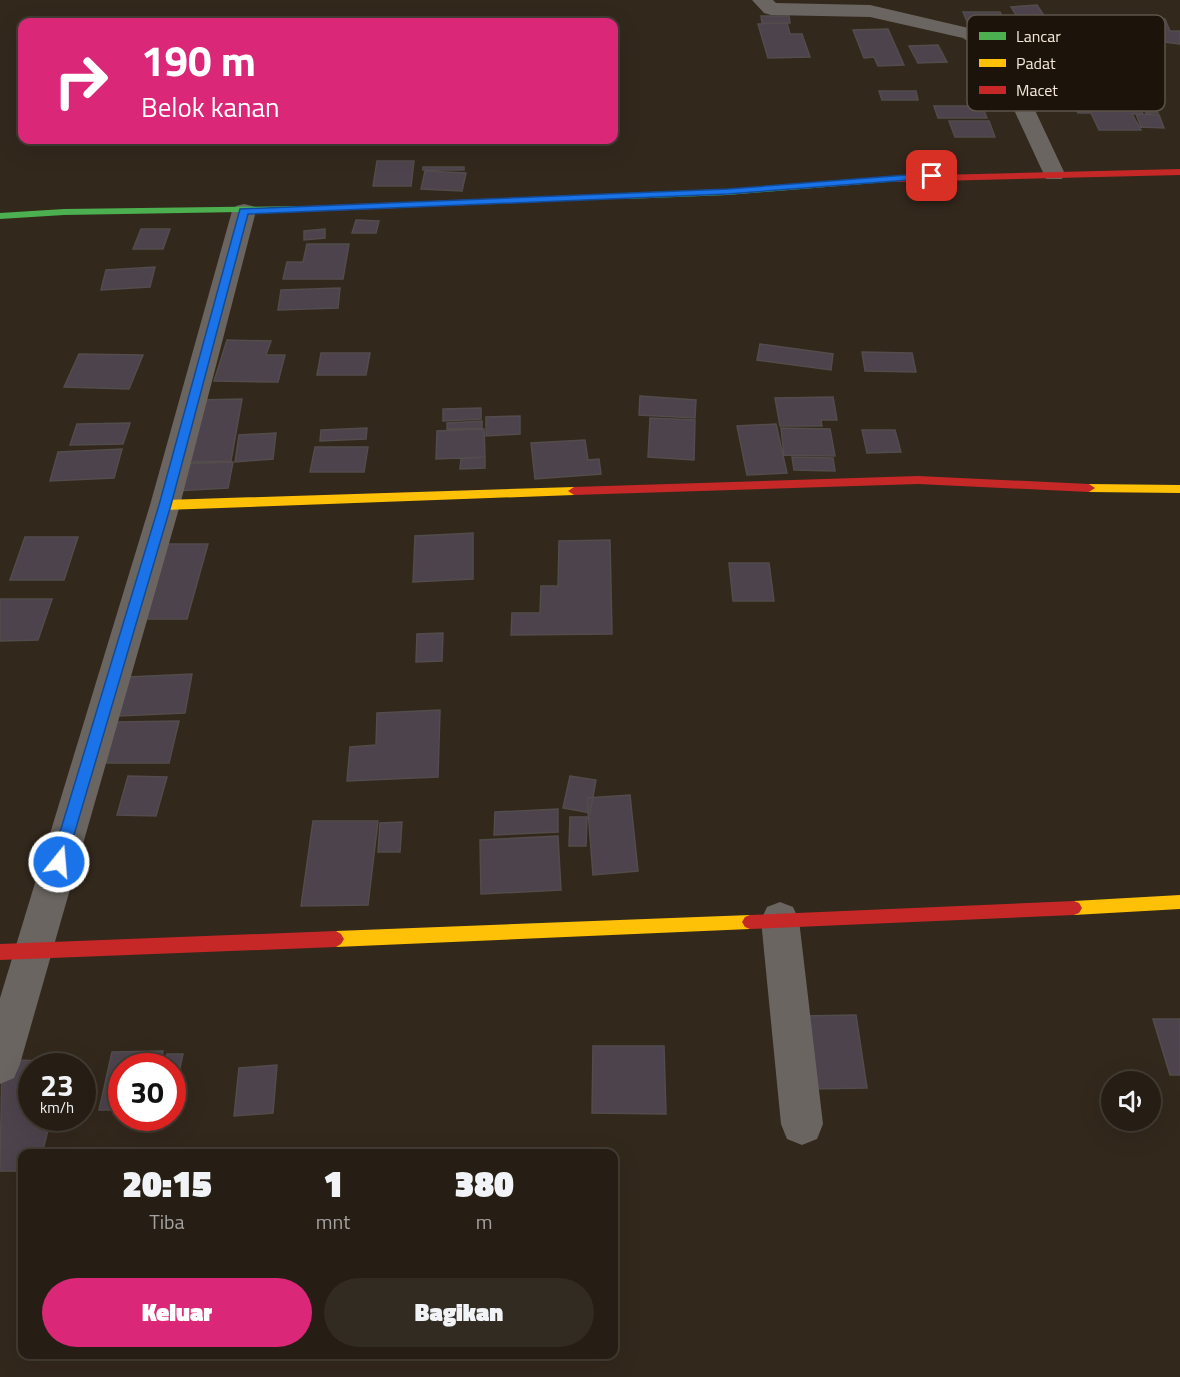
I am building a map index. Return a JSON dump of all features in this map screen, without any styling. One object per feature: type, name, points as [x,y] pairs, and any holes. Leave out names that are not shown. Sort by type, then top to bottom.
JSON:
[{"type":"street","points":[[762,0],[771,9],[873,5],[967,33]]},
{"type":"street","points":[[1025,111],[1054,174]]},
{"type":"street","points":[[0,216],[64,212],[244,211],[728,192],[932,176],[1180,172]]},
{"type":"street","points":[[0,1064],[16,951],[165,505],[244,211]]},
{"type":"street","points":[[165,505],[918,480],[1122,490],[1180,489]]},
{"type":"street","points":[[16,951],[1180,902]]},
{"type":"street","points":[[780,920],[802,1124]]},
{"type":"building","points":[[1037,5],[1044,15],[1016,15],[1011,7]]},
{"type":"building","points":[[963,12],[1000,12],[1001,15],[967,15],[967,21]]},
{"type":"building","points":[[761,16],[789,16],[790,23],[762,23]]},
{"type":"building","points":[[1165,19],[1170,31],[1180,31],[1180,44],[1165,42]]},
{"type":"building","points":[[787,23],[790,34],[802,34],[810,57],[768,58],[758,24]]},
{"type":"building","points":[[888,29],[904,65],[878,66],[874,57],[864,58],[853,30]]},
{"type":"building","points":[[938,45],[947,62],[918,63],[909,46]]},
{"type":"building","points":[[879,91],[916,91],[918,100],[882,100]]},
{"type":"building","points":[[934,106],[967,106],[967,111],[984,111],[987,118],[938,118]]},
{"type":"building","points":[[1077,111],[1142,111],[1143,114],[1132,114],[1141,130],[1099,130],[1091,113],[1078,113]]},
{"type":"building","points":[[1145,111],[1158,113],[1146,113]]},
{"type":"building","points":[[1136,114],[1159,115],[1164,128],[1141,127]]},
{"type":"building","points":[[949,121],[989,121],[995,137],[955,137]]},
{"type":"building","points":[[377,161],[414,161],[411,186],[373,186]]},
{"type":"building","points":[[423,167],[464,167],[464,170],[423,170]]},
{"type":"building","points":[[425,171],[466,173],[462,191],[421,189]]},
{"type":"building","points":[[356,220],[379,221],[376,233],[352,233]]},
{"type":"building","points":[[141,229],[170,229],[163,249],[133,249]]},
{"type":"building","points":[[325,229],[325,238],[304,240],[304,231]]},
{"type":"building","points":[[307,244],[349,244],[343,279],[283,279],[287,262],[303,262]]},
{"type":"building","points":[[155,267],[150,287],[101,290],[106,270]]},
{"type":"building","points":[[340,288],[338,308],[278,310],[281,290]]},
{"type":"building","points":[[227,340],[271,341],[266,355],[285,355],[278,382],[214,381]]},
{"type":"building","points":[[760,344],[833,354],[831,370],[757,360]]},
{"type":"building","points":[[862,352],[912,353],[916,372],[865,371]]},
{"type":"building","points":[[321,353],[370,353],[366,375],[317,375]]},
{"type":"building","points":[[79,354],[143,355],[129,389],[64,387]]},
{"type":"building","points":[[640,396],[696,400],[695,418],[639,415]]},
{"type":"building","points":[[833,397],[837,420],[821,420],[822,426],[780,426],[775,398]]},
{"type":"building","points":[[242,399],[231,461],[184,462],[197,400]]},
{"type":"building","points":[[481,408],[481,419],[443,421],[443,409]]},
{"type":"building","points":[[520,416],[520,434],[486,436],[486,417]]},
{"type":"building","points":[[650,418],[695,420],[694,460],[648,457]]},
{"type":"building","points":[[482,421],[482,428],[447,429],[447,423]]},
{"type":"building","points":[[130,423],[123,444],[70,445],[77,424]]},
{"type":"building","points":[[776,424],[787,473],[747,475],[737,426]]},
{"type":"building","points":[[367,428],[366,439],[320,441],[321,430]]},
{"type":"building","points":[[781,428],[830,429],[835,456],[784,455]]},
{"type":"building","points":[[484,429],[485,457],[436,459],[437,431]]},
{"type":"building","points":[[862,430],[895,430],[901,452],[867,453]]},
{"type":"building","points":[[276,433],[273,459],[235,462],[239,435]]},
{"type":"building","points":[[585,440],[588,460],[599,459],[601,474],[535,479],[531,443]]},
{"type":"building","points":[[315,447],[368,447],[364,472],[310,472]]},
{"type":"building","points":[[122,449],[114,478],[50,481],[58,452]]},
{"type":"building","points":[[485,457],[485,468],[460,469],[461,459]]},
{"type":"building","points":[[792,457],[833,458],[835,471],[794,470]]},
{"type":"building","points":[[233,462],[228,488],[175,491],[181,464]]},
{"type":"building","points":[[473,533],[473,579],[413,582],[415,536]]},
{"type":"building","points":[[25,537],[78,537],[64,580],[10,580]]},
{"type":"building","points":[[610,540],[612,634],[511,635],[512,613],[540,613],[541,586],[558,586],[559,541]]},
{"type":"building","points":[[157,544],[208,544],[187,619],[135,619]]},
{"type":"building","points":[[729,563],[769,563],[774,601],[733,601]]},
{"type":"building","points":[[0,599],[52,599],[38,640],[0,641]]},
{"type":"building","points":[[443,633],[442,661],[416,662],[417,634]]},
{"type":"building","points":[[192,674],[185,713],[119,716],[128,677]]},
{"type":"building","points":[[440,710],[438,777],[347,781],[350,747],[376,745],[377,713]]},
{"type":"building","points":[[179,721],[169,763],[106,763],[117,722]]},
{"type":"building","points":[[128,776],[167,777],[156,816],[117,815]]},
{"type":"building","points":[[570,776],[596,780],[590,813],[563,808]]},
{"type":"building","points":[[630,795],[638,871],[593,875],[587,798]]},
{"type":"building","points":[[558,809],[558,832],[494,835],[495,812]]},
{"type":"building","points":[[570,817],[587,817],[586,846],[569,846]]},
{"type":"building","points":[[313,821],[378,821],[368,905],[301,906]]},
{"type":"building","points":[[402,822],[400,852],[378,852],[380,823]]},
{"type":"building","points":[[558,836],[561,890],[481,894],[480,840]]},
{"type":"building","points":[[856,1015],[867,1088],[811,1089],[802,1016]]},
{"type":"building","points":[[1153,1019],[1180,1019],[1180,1075],[1170,1075]]},
{"type":"building","points":[[593,1046],[664,1046],[666,1114],[592,1113]]},
{"type":"building","points":[[163,1051],[163,1053],[112,1052]]},
{"type":"building","points":[[2,1060],[18,1060],[18,1131],[48,1131],[43,1149],[18,1149],[18,1171],[0,1171]]},
{"type":"building","points":[[277,1065],[273,1113],[234,1116],[239,1068]]},
{"type":"building","points":[[108,1070],[108,1110],[99,1110]]},
{"type":"traffic: fast","points":[[626,196],[728,192],[897,179]]},
{"type":"traffic: fast","points":[[0,216],[64,212],[305,209]]},
{"type":"traffic: slow","points":[[1089,488],[1180,489]]},
{"type":"traffic: slow","points":[[165,505],[574,491]]},
{"type":"traffic: slow","points":[[1074,908],[1180,902]]},
{"type":"traffic: slow","points":[[336,939],[750,922]]},
{"type":"traffic: jam","points":[[897,179],[1180,172]]},
{"type":"traffic: jam","points":[[305,209],[626,196]]},
{"type":"traffic: jam","points":[[574,491],[918,480],[1089,488]]},
{"type":"traffic: jam","points":[[750,922],[1074,908]]},
{"type":"traffic: jam","points":[[0,952],[336,939]]},
{"type":"route","points":[[59,862],[165,505],[244,211],[728,192],[932,176]]}]
